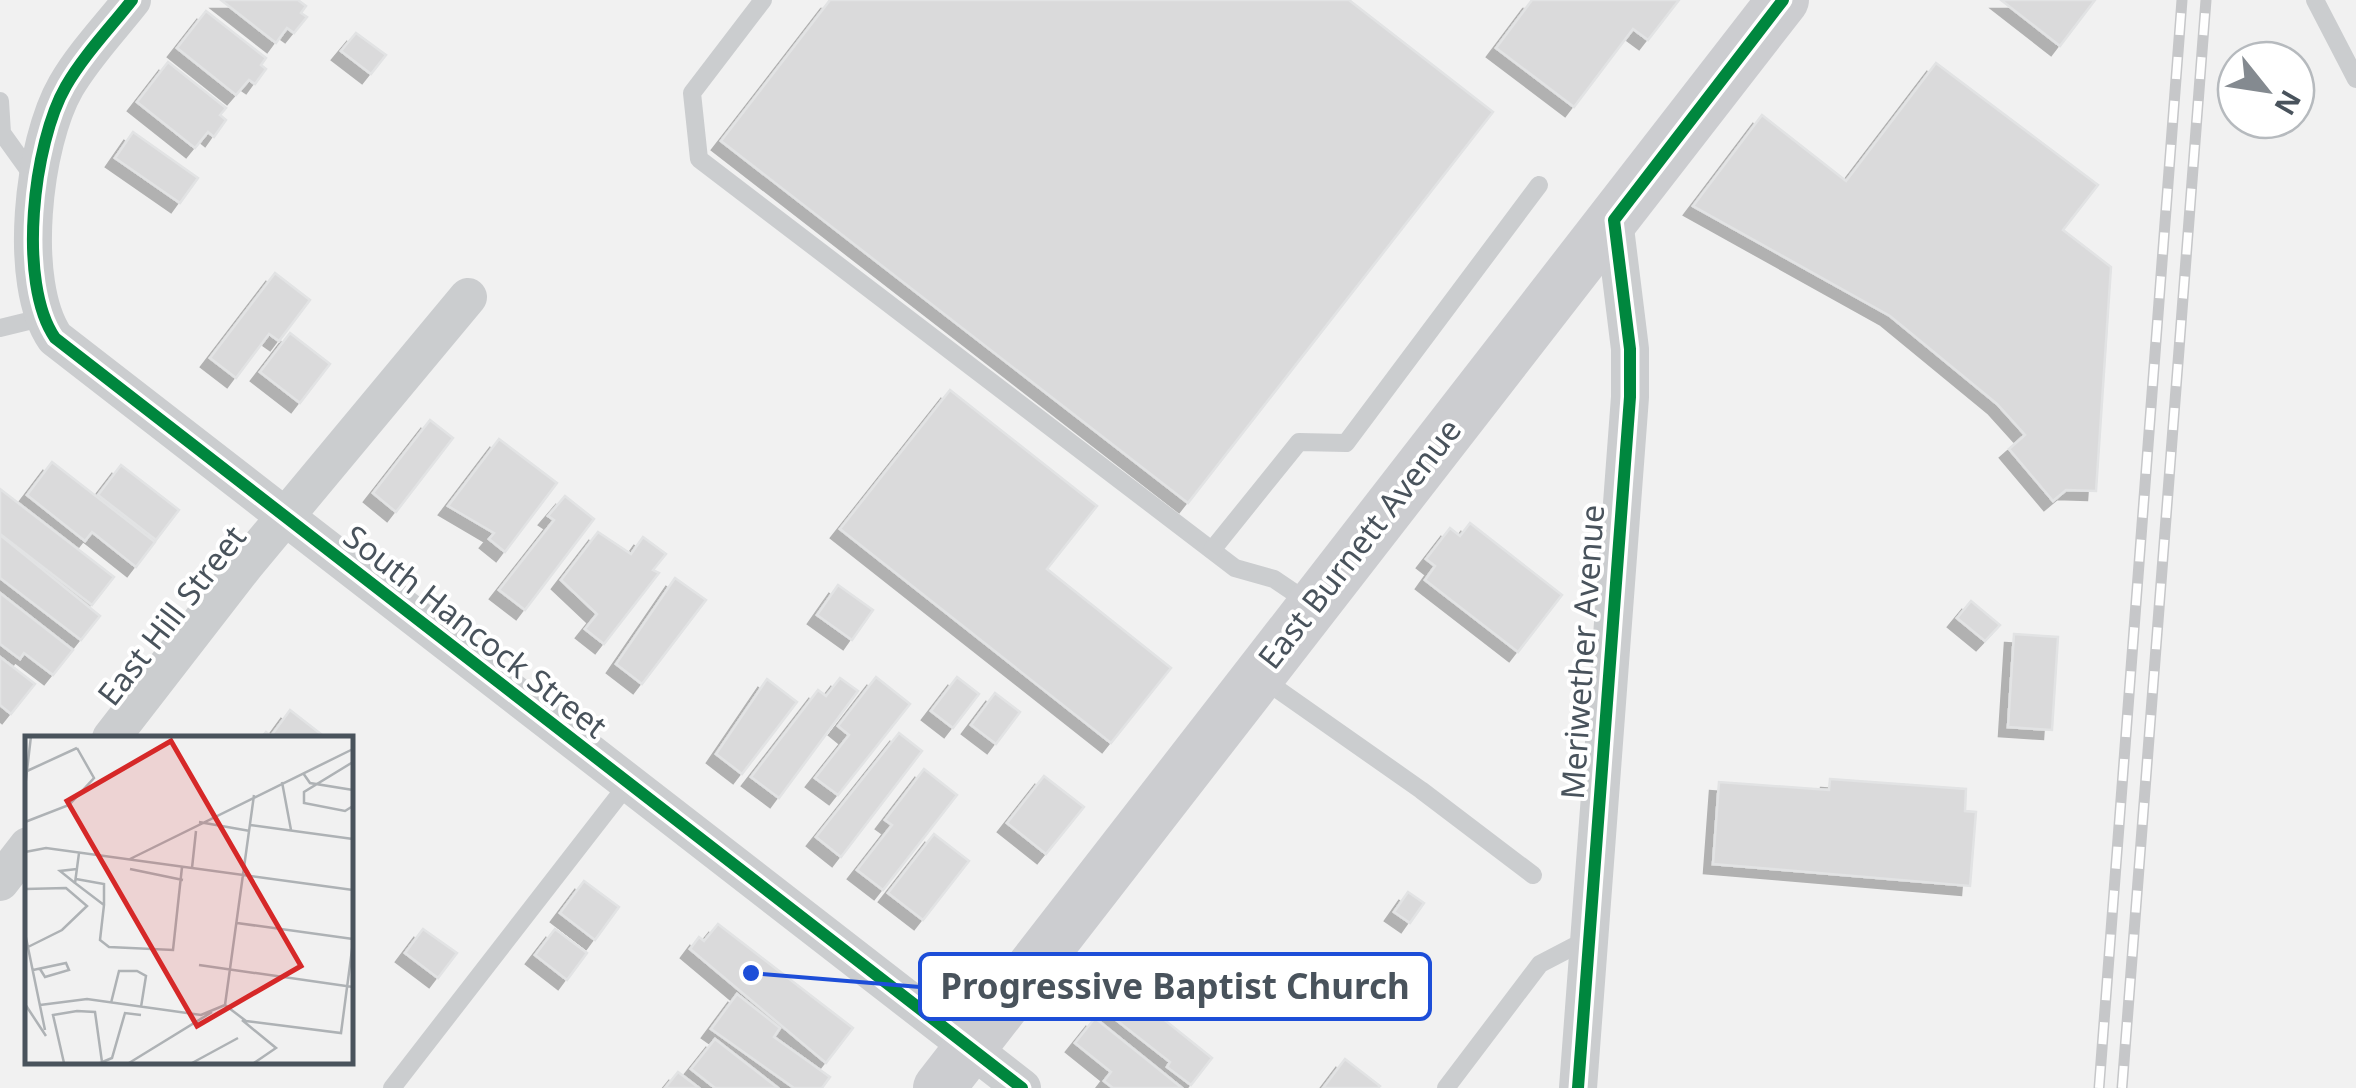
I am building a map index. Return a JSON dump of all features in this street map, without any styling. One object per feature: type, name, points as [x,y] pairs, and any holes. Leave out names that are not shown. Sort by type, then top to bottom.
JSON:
[{"type":"street","points":[[41,318],[35,288],[38,183],[46,127],[67,84],[132,0]]},
{"type":"street","name":"East Burnett Avenue","points":[[954,1068],[1783,0]]},
{"type":"street","name":"Meriwether Avenue","points":[[1578,1088],[1630,397],[1630,348],[1614,220]]},
{"type":"street","name":"East Hill Street","points":[[113,736],[468,297]]},
{"type":"street","name":"South Hancock Street","points":[[41,318],[54,338],[627,785],[954,1068],[1022,1088]]},
{"type":"street","points":[[0,882],[25,850]]},
{"type":"lane","points":[[763,0],[692,92],[699,159],[1234,568],[1274,579],[1312,605]]},
{"type":"lane","points":[[2314,0],[2356,80]]},
{"type":"lane","points":[[0,100],[2,133],[38,183]]},
{"type":"lane","points":[[1212,550],[1299,442],[1346,444],[1539,185]]},
{"type":"lane","points":[[0,328],[41,318]]},
{"type":"lane","points":[[1258,676],[1421,790],[1533,875]]},
{"type":"lane","points":[[392,1088],[627,785]]},
{"type":"lane","points":[[1446,1088],[1540,964],[1590,938]]},
{"type":"building","points":[[221,0],[298,0],[306,6],[301,13],[307,17],[294,33],[287,28],[276,43]]},
{"type":"building","points":[[830,0],[1349,0],[1493,112],[1188,503],[721,141]]},
{"type":"building","points":[[1532,0],[1679,0],[1648,40],[1633,29],[1574,107],[1496,48]]},
{"type":"building","points":[[2001,0],[2095,0],[2060,46]]},
{"type":"building","points":[[206,11],[266,58],[261,65],[266,69],[255,84],[249,80],[236,95],[177,48]]},
{"type":"building","points":[[356,33],[386,55],[371,74],[341,51]]},
{"type":"building","points":[[168,62],[226,108],[220,115],[226,120],[214,137],[208,132],[195,148],[137,102]]},
{"type":"building","points":[[1936,63],[2098,185],[2063,230],[2111,267],[2096,491],[2066,490],[2053,501],[2009,449],[2025,435],[1997,404],[1890,316],[1693,206],[1762,115],[1846,181]]},
{"type":"building","points":[[133,132],[198,178],[180,203],[115,158]]},
{"type":"building","points":[[275,273],[310,300],[279,341],[269,334],[236,378],[210,358]]},
{"type":"building","points":[[290,333],[330,364],[300,403],[260,372]]},
{"type":"building","points":[[950,390],[1097,506],[1047,569],[1171,668],[1111,743],[840,529]]},
{"type":"building","points":[[430,420],[453,438],[396,512],[373,493]]},
{"type":"building","points":[[499,439],[557,483],[505,552],[489,539],[494,533],[448,506]]},
{"type":"building","points":[[52,462],[155,542],[136,567],[92,532],[85,541],[27,495]]},
{"type":"building","points":[[121,465],[179,510],[156,540],[98,495]]},
{"type":"building","points":[[0,489],[114,577],[92,605],[0,534]]},
{"type":"building","points":[[565,496],[594,519],[525,610],[499,590],[554,520],[548,516]]},
{"type":"building","points":[[1470,523],[1562,595],[1518,652],[1425,580],[1435,566],[1426,559],[1450,528],[1460,536]]},
{"type":"building","points":[[598,532],[631,554],[643,537],[666,554],[653,570],[659,573],[604,644],[585,629],[597,614],[561,580]]},
{"type":"building","points":[[0,535],[100,616],[81,640],[0,578]]},
{"type":"building","points":[[675,578],[706,600],[642,684],[616,664]]},
{"type":"building","points":[[838,585],[873,610],[852,640],[817,615]]},
{"type":"building","points":[[0,593],[73,650],[53,675],[24,653],[20,659],[0,644]]},
{"type":"building","points":[[1971,601],[2000,625],[1985,641],[1957,618]]},
{"type":"building","points":[[2014,634],[2058,637],[2052,730],[2008,727]]},
{"type":"building","points":[[0,657],[35,684],[11,714],[0,705]]},
{"type":"building","points":[[876,677],[910,704],[838,795],[815,778],[849,735],[838,726]]},
{"type":"building","points":[[957,677],[979,694],[953,728],[931,711]]},
{"type":"building","points":[[840,678],[858,691],[779,798],[751,777],[818,690],[826,696]]},
{"type":"building","points":[[767,679],[797,702],[742,774],[716,754]]},
{"type":"building","points":[[995,693],[1020,712],[996,744],[971,725]]},
{"type":"building","points":[[290,710],[323,736],[271,736]]},
{"type":"building","points":[[899,733],[922,751],[841,857],[816,837]]},
{"type":"building","points":[[924,769],[957,795],[883,890],[857,870],[892,825],[885,820]]},
{"type":"building","points":[[1044,776],[1084,807],[1046,854],[1007,823]]},
{"type":"building","points":[[1830,779],[1966,789],[1965,811],[1976,812],[1970,886],[1713,864],[1719,782],[1829,790]]},
{"type":"building","points":[[934,834],[969,861],[923,920],[888,893]]},
{"type":"building","points":[[584,881],[619,907],[595,940],[560,913]]},
{"type":"building","points":[[1408,892],[1424,903],[1410,923],[1394,912]]},
{"type":"building","points":[[718,924],[853,1028],[826,1063],[690,949],[699,937],[704,941]]},
{"type":"building","points":[[423,929],[457,953],[438,978],[405,953]]},
{"type":"building","points":[[555,929],[587,953],[567,980],[535,955]]},
{"type":"building","points":[[1111,977],[1212,1058],[1191,1085],[1167,1067],[1170,1062],[1092,1001]]},
{"type":"building","points":[[737,994],[780,1028],[774,1037],[830,1077],[822,1088],[794,1088],[711,1029]]},
{"type":"building","points":[[1095,1018],[1182,1088],[1113,1088],[1104,1081],[1111,1072],[1075,1043]]},
{"type":"building","points":[[715,1039],[778,1088],[715,1088],[691,1069]]},
{"type":"building","points":[[1345,1059],[1380,1086],[1323,1088]]},
{"type":"building","points":[[678,1072],[699,1088],[665,1088]]},
{"type":"railway","points":[[2099,1088],[2182,0]]},
{"type":"railway","points":[[2122,1088],[2206,0]]},
{"type":"cycle path","points":[[132,0],[66,86],[45,142],[38,176],[33,249],[43,314],[55,338],[1022,1088]]},
{"type":"cycle path","points":[[1578,1088],[1630,397],[1630,349],[1614,220],[1783,0]]},
{"type":"place","name":"Progressive Baptist Church","points":[[751,973]]}]
